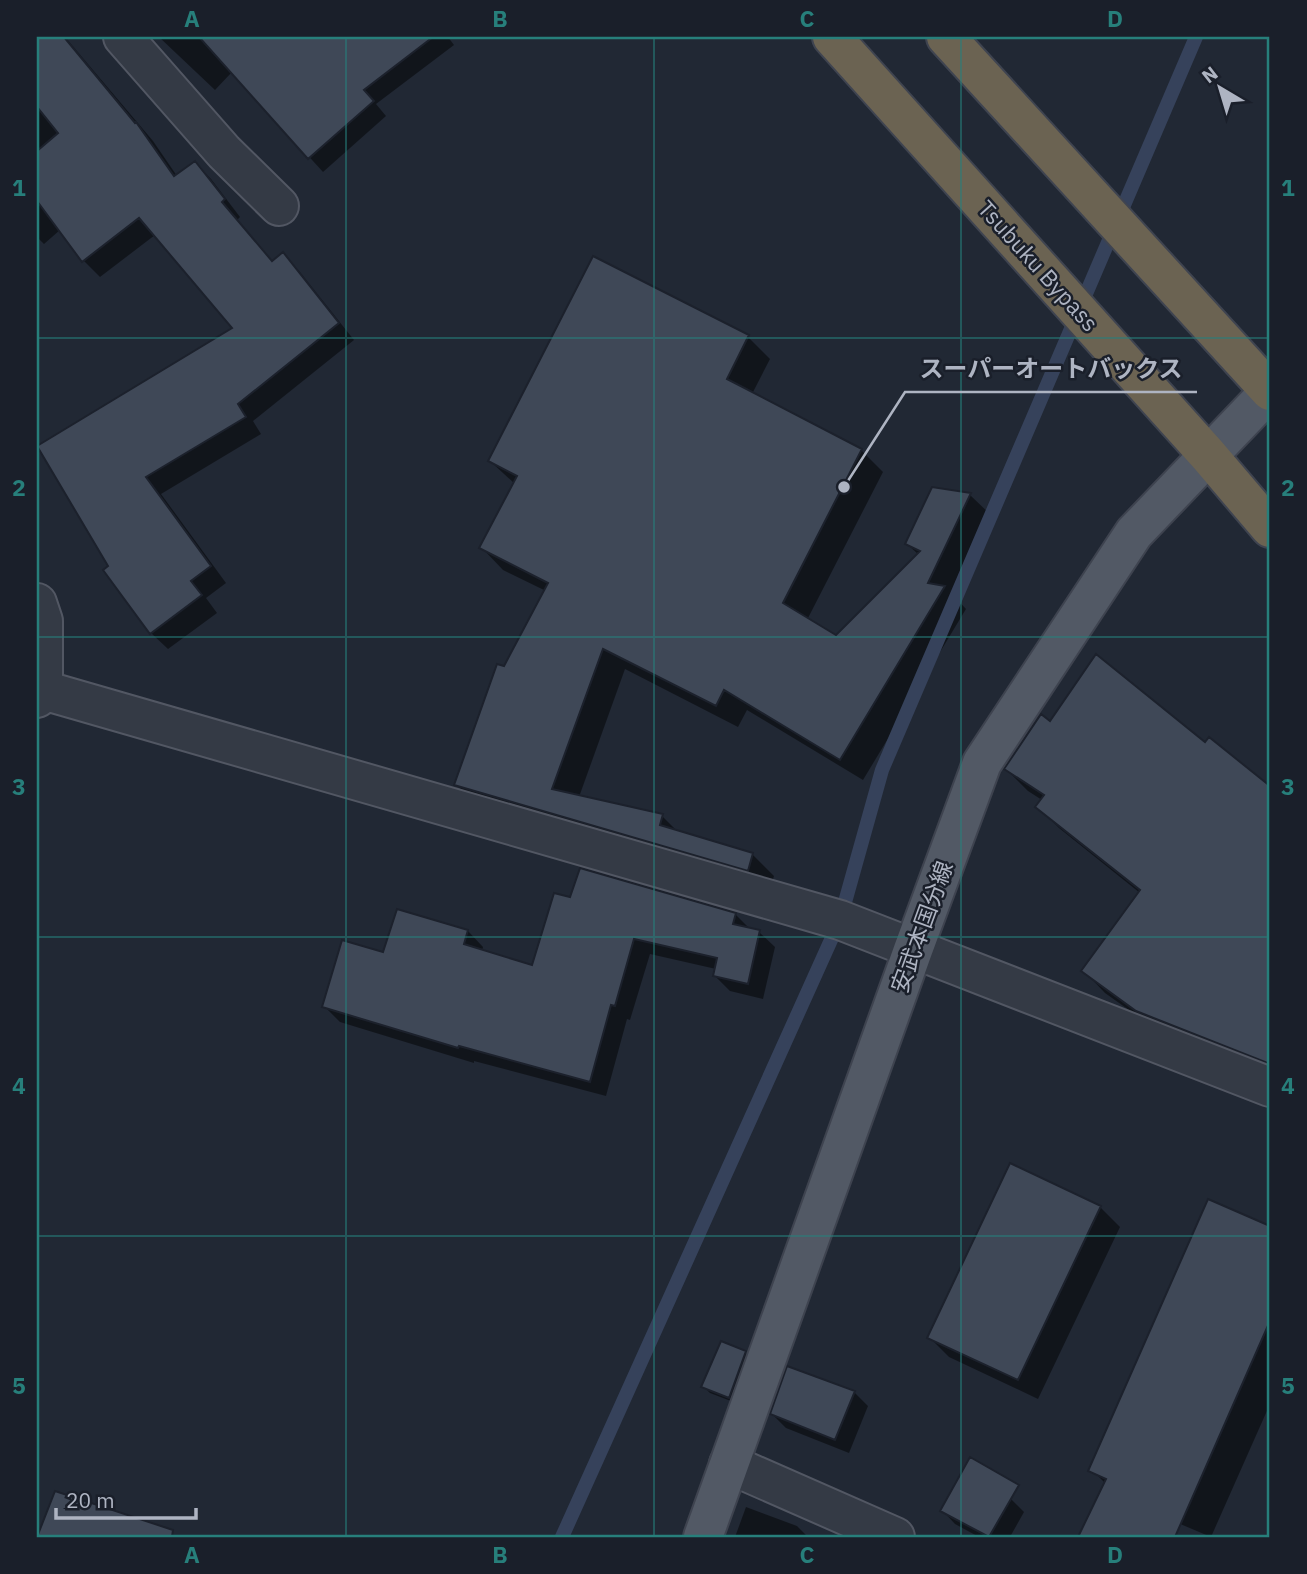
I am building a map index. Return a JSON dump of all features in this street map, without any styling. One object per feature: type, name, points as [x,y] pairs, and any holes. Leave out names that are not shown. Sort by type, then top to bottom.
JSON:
[{"type":"highway","name":"Tsubuku Bypass","points":[[832,37],[1208,455],[1270,528]]},
{"type":"highway","points":[[946,37],[1270,391]]},
{"type":"main road","name":"安武本国分線","points":[[703,1537],[982,763],[1133,533],[1270,391]]},
{"type":"street","points":[[123,37],[224,152],[279,206]]},
{"type":"street","points":[[37,603],[43,621],[40,694],[840,920],[1270,1087]]},
{"type":"street","points":[[729,1464],[895,1537]]},
{"type":"building","points":[[37,37],[64,37],[136,122],[174,176],[195,161],[225,199],[222,202],[272,261],[283,252],[339,323],[238,404],[246,417],[146,477],[211,566],[191,581],[202,595],[150,634],[103,570],[108,566],[37,446],[232,328],[139,218],[82,262],[37,201],[37,151],[58,133],[37,107]]},
{"type":"building","points":[[199,37],[433,37],[364,90],[374,101],[308,159]]},
{"type":"building","points":[[593,256],[749,335],[727,379],[862,449],[783,603],[836,635],[920,551],[905,544],[932,487],[971,493],[928,583],[945,586],[840,760],[724,690],[716,706],[603,649],[552,789],[663,814],[660,825],[753,853],[748,871],[454,785],[497,664],[504,666],[548,583],[479,548],[517,476],[488,461]]},
{"type":"building","points":[[1096,654],[1205,742],[1209,737],[1270,786],[1270,1064],[1136,1011],[1081,971],[1140,890],[1035,807],[1044,795],[1004,769],[1041,714],[1050,721]]},
{"type":"building","points":[[580,868],[736,913],[733,924],[760,930],[748,984],[713,976],[717,958],[634,939],[615,1006],[611,1005],[590,1082],[459,1046],[458,1048],[322,1007],[342,940],[383,952],[397,909],[468,930],[464,944],[532,965],[554,893],[570,897]]},
{"type":"building","points":[[1010,1163],[1101,1206],[1018,1380],[927,1338]]},
{"type":"building","points":[[1208,1199],[1270,1226],[1270,1321],[1175,1537],[1078,1537],[1106,1479],[1088,1471]]},
{"type":"building","points":[[721,1341],[746,1351],[729,1398],[701,1387]]},
{"type":"building","points":[[787,1366],[855,1391],[835,1440],[770,1414]]},
{"type":"building","points":[[970,1457],[1019,1485],[989,1537],[940,1511]]},
{"type":"building","points":[[55,1491],[173,1530],[172,1537],[37,1537]]},
{"type":"waterway","points":[[562,1537],[840,920],[882,770],[1196,37]]},
{"type":"place","name":"スーパーオートバックス","points":[[844,487]]}]
